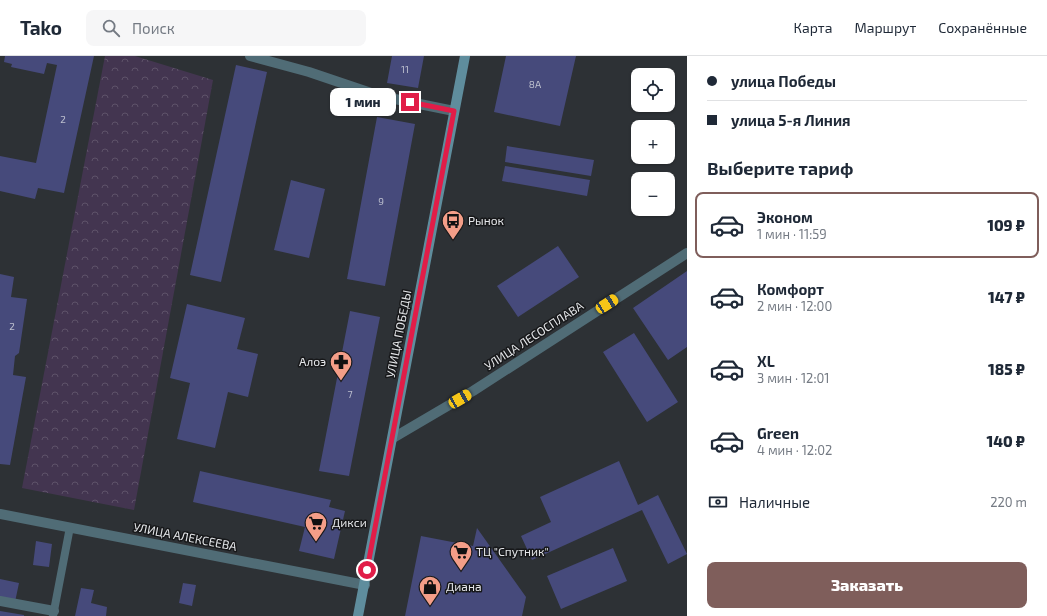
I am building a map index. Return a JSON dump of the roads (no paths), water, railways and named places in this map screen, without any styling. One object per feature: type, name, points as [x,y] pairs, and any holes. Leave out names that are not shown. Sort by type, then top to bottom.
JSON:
[{"type":"main road","name":"УЛИЦА ПОБЕДЫ","points":[[358,616],[465,56]]},
{"type":"street","points":[[250,56],[309,72],[380,96],[454,111]]},
{"type":"street","name":"УЛИЦА ЛЕСОСПЛАВА","points":[[393,438],[473,391],[687,253]]},
{"type":"street","name":"УЛИЦА АЛЕКСЕЕВА","points":[[0,514],[364,585]]},
{"type":"street","points":[[0,601],[54,614]]},
{"type":"lane","points":[[54,614],[70,527]]},
{"type":"place","name":"Рынок","points":[[453,240]]},
{"type":"place","name":"Алоэ","points":[[341,382]]},
{"type":"place","name":"Дикси","points":[[316,542]]},
{"type":"place","name":"ТЦ \"Спутник\"","points":[[461,572]]},
{"type":"place","name":"Диана","points":[[430,606]]}]
